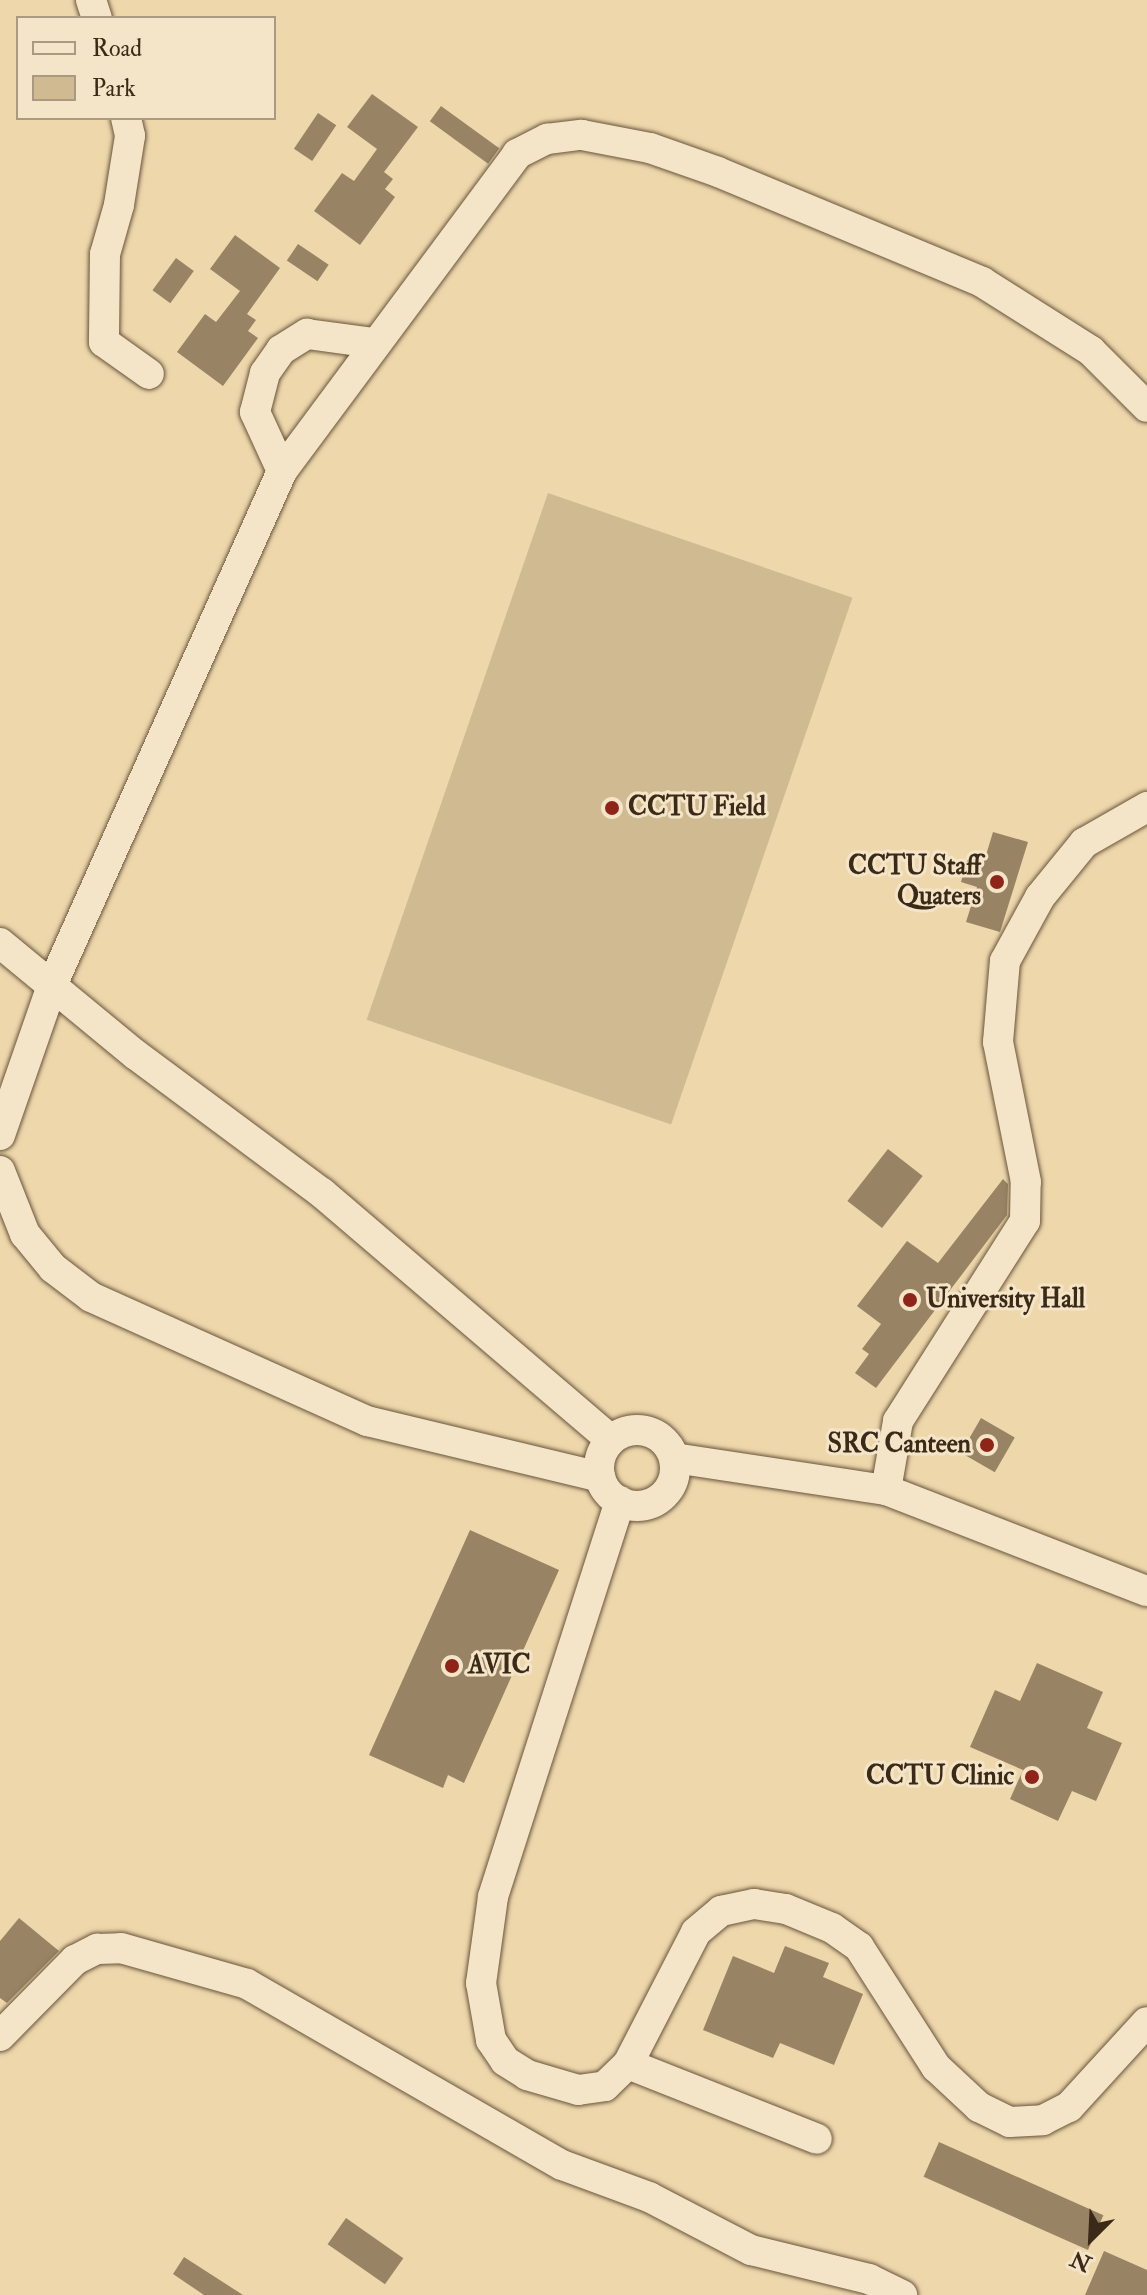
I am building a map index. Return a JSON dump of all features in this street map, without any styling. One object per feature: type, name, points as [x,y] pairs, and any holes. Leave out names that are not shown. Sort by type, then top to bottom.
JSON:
[{"type":"street","points":[[126,120],[130,136],[119,205],[105,254],[104,342],[149,374]]},
{"type":"street","points":[[0,1135],[53,983],[282,471],[517,154],[547,139],[582,135],[650,148],[718,172],[982,282],[1091,351],[1147,407]]},
{"type":"street","points":[[282,471],[255,412],[265,373],[281,350],[307,334],[374,343]]},
{"type":"street","points":[[886,1490],[898,1421],[1025,1221],[1026,1182],[998,1042],[1005,961],[1040,897],[1084,843],[1147,807]]},
{"type":"street","points":[[0,943],[53,983],[136,1055],[322,1193],[611,1440]]},
{"type":"street","points":[[0,1171],[25,1234],[53,1268],[91,1297],[367,1421],[600,1477]]},
{"type":"street","points":[[648,1431],[669,1446],[674,1458],[671,1487],[661,1498],[648,1504],[620,1501],[600,1477],[599,1464],[611,1440],[622,1433],[648,1431]]},
{"type":"street","points":[[674,1458],[886,1490],[1147,1591]]},
{"type":"street","points":[[620,1501],[516,1815],[493,1897],[481,1983],[491,2040],[505,2061],[527,2075],[578,2090],[605,2086],[628,2064],[696,1932],[721,1911],[754,1904],[786,1909],[832,1928],[859,1947],[936,2067],[979,2107],[1010,2122],[1043,2120],[1069,2107],[1147,2022]]},
{"type":"street","points":[[0,2036],[75,1960],[97,1949],[121,1948],[247,1984],[562,2165],[649,2197],[751,2250],[869,2279],[902,2295]]},
{"type":"street","points":[[628,2064],[817,2139]]},
{"type":"green space","name":"CCTU Field","points":[[548,493],[852,598],[671,1124],[367,1020]]},
{"type":"building","points":[[372,94],[418,127],[384,172],[393,179],[385,189],[395,197],[360,245],[314,211],[342,173],[354,181],[377,149],[347,127]]},
{"type":"building","points":[[441,106],[499,148],[488,164],[430,121]]},
{"type":"building","points":[[318,113],[336,125],[312,161],[294,149]]},
{"type":"building","points":[[235,235],[280,268],[247,314],[256,320],[248,331],[258,338],[223,386],[177,352],[205,314],[216,322],[240,291],[210,269]]},
{"type":"building","points":[[298,244],[329,265],[317,281],[287,261]]},
{"type":"building","points":[[176,258],[194,271],[170,303],[152,290]]},
{"type":"building","name":"CCTU Staff Quaters","points":[[993,832],[1028,842],[1000,932],[966,922],[977,887],[961,882],[967,860],[983,865]]},
{"type":"building","points":[[888,1149],[923,1176],[882,1228],[847,1201]]},
{"type":"building","points":[[1003,1179],[1008,1184],[1007,1215],[876,1388],[855,1373],[869,1354],[862,1349],[881,1324],[857,1306],[907,1241],[938,1263]]},
{"type":"building","name":"SRC Canteen","points":[[981,1418],[1015,1438],[995,1472],[961,1453]]},
{"type":"building","points":[[470,1530],[559,1570],[464,1783],[448,1775],[443,1788],[369,1755]]},
{"type":"building","points":[[1037,1663],[1103,1692],[1087,1728],[1122,1743],[1096,1801],[1072,1791],[1058,1821],[1010,1799],[1023,1770],[970,1747],[995,1690],[1020,1701]]},
{"type":"building","points":[[19,1918],[59,1951],[7,2003],[0,1998],[0,1941]]},
{"type":"building","points":[[785,1946],[829,1963],[823,1977],[863,1994],[834,2065],[780,2043],[773,2058],[703,2030],[733,1956],[774,1973]]},
{"type":"building","points":[[939,2142],[1103,2215],[1088,2250],[924,2177]]},
{"type":"building","points":[[346,2218],[403,2258],[385,2284],[328,2244]]},
{"type":"building","points":[[1104,2251],[1147,2270],[1147,2295],[1085,2295]]},
{"type":"building","points":[[184,2257],[243,2295],[204,2295],[173,2274]]},
{"type":"place","name":"CCTU Field","points":[[612,808]]},
{"type":"place","name":"CCTU Staff Quaters","points":[[997,882]]},
{"type":"place","name":"University Hall","points":[[910,1300]]},
{"type":"place","name":"SRC Canteen","points":[[987,1445]]},
{"type":"place","name":"AVIC","points":[[452,1666]]},
{"type":"place","name":"CCTU Clinic","points":[[1032,1777]]}]
